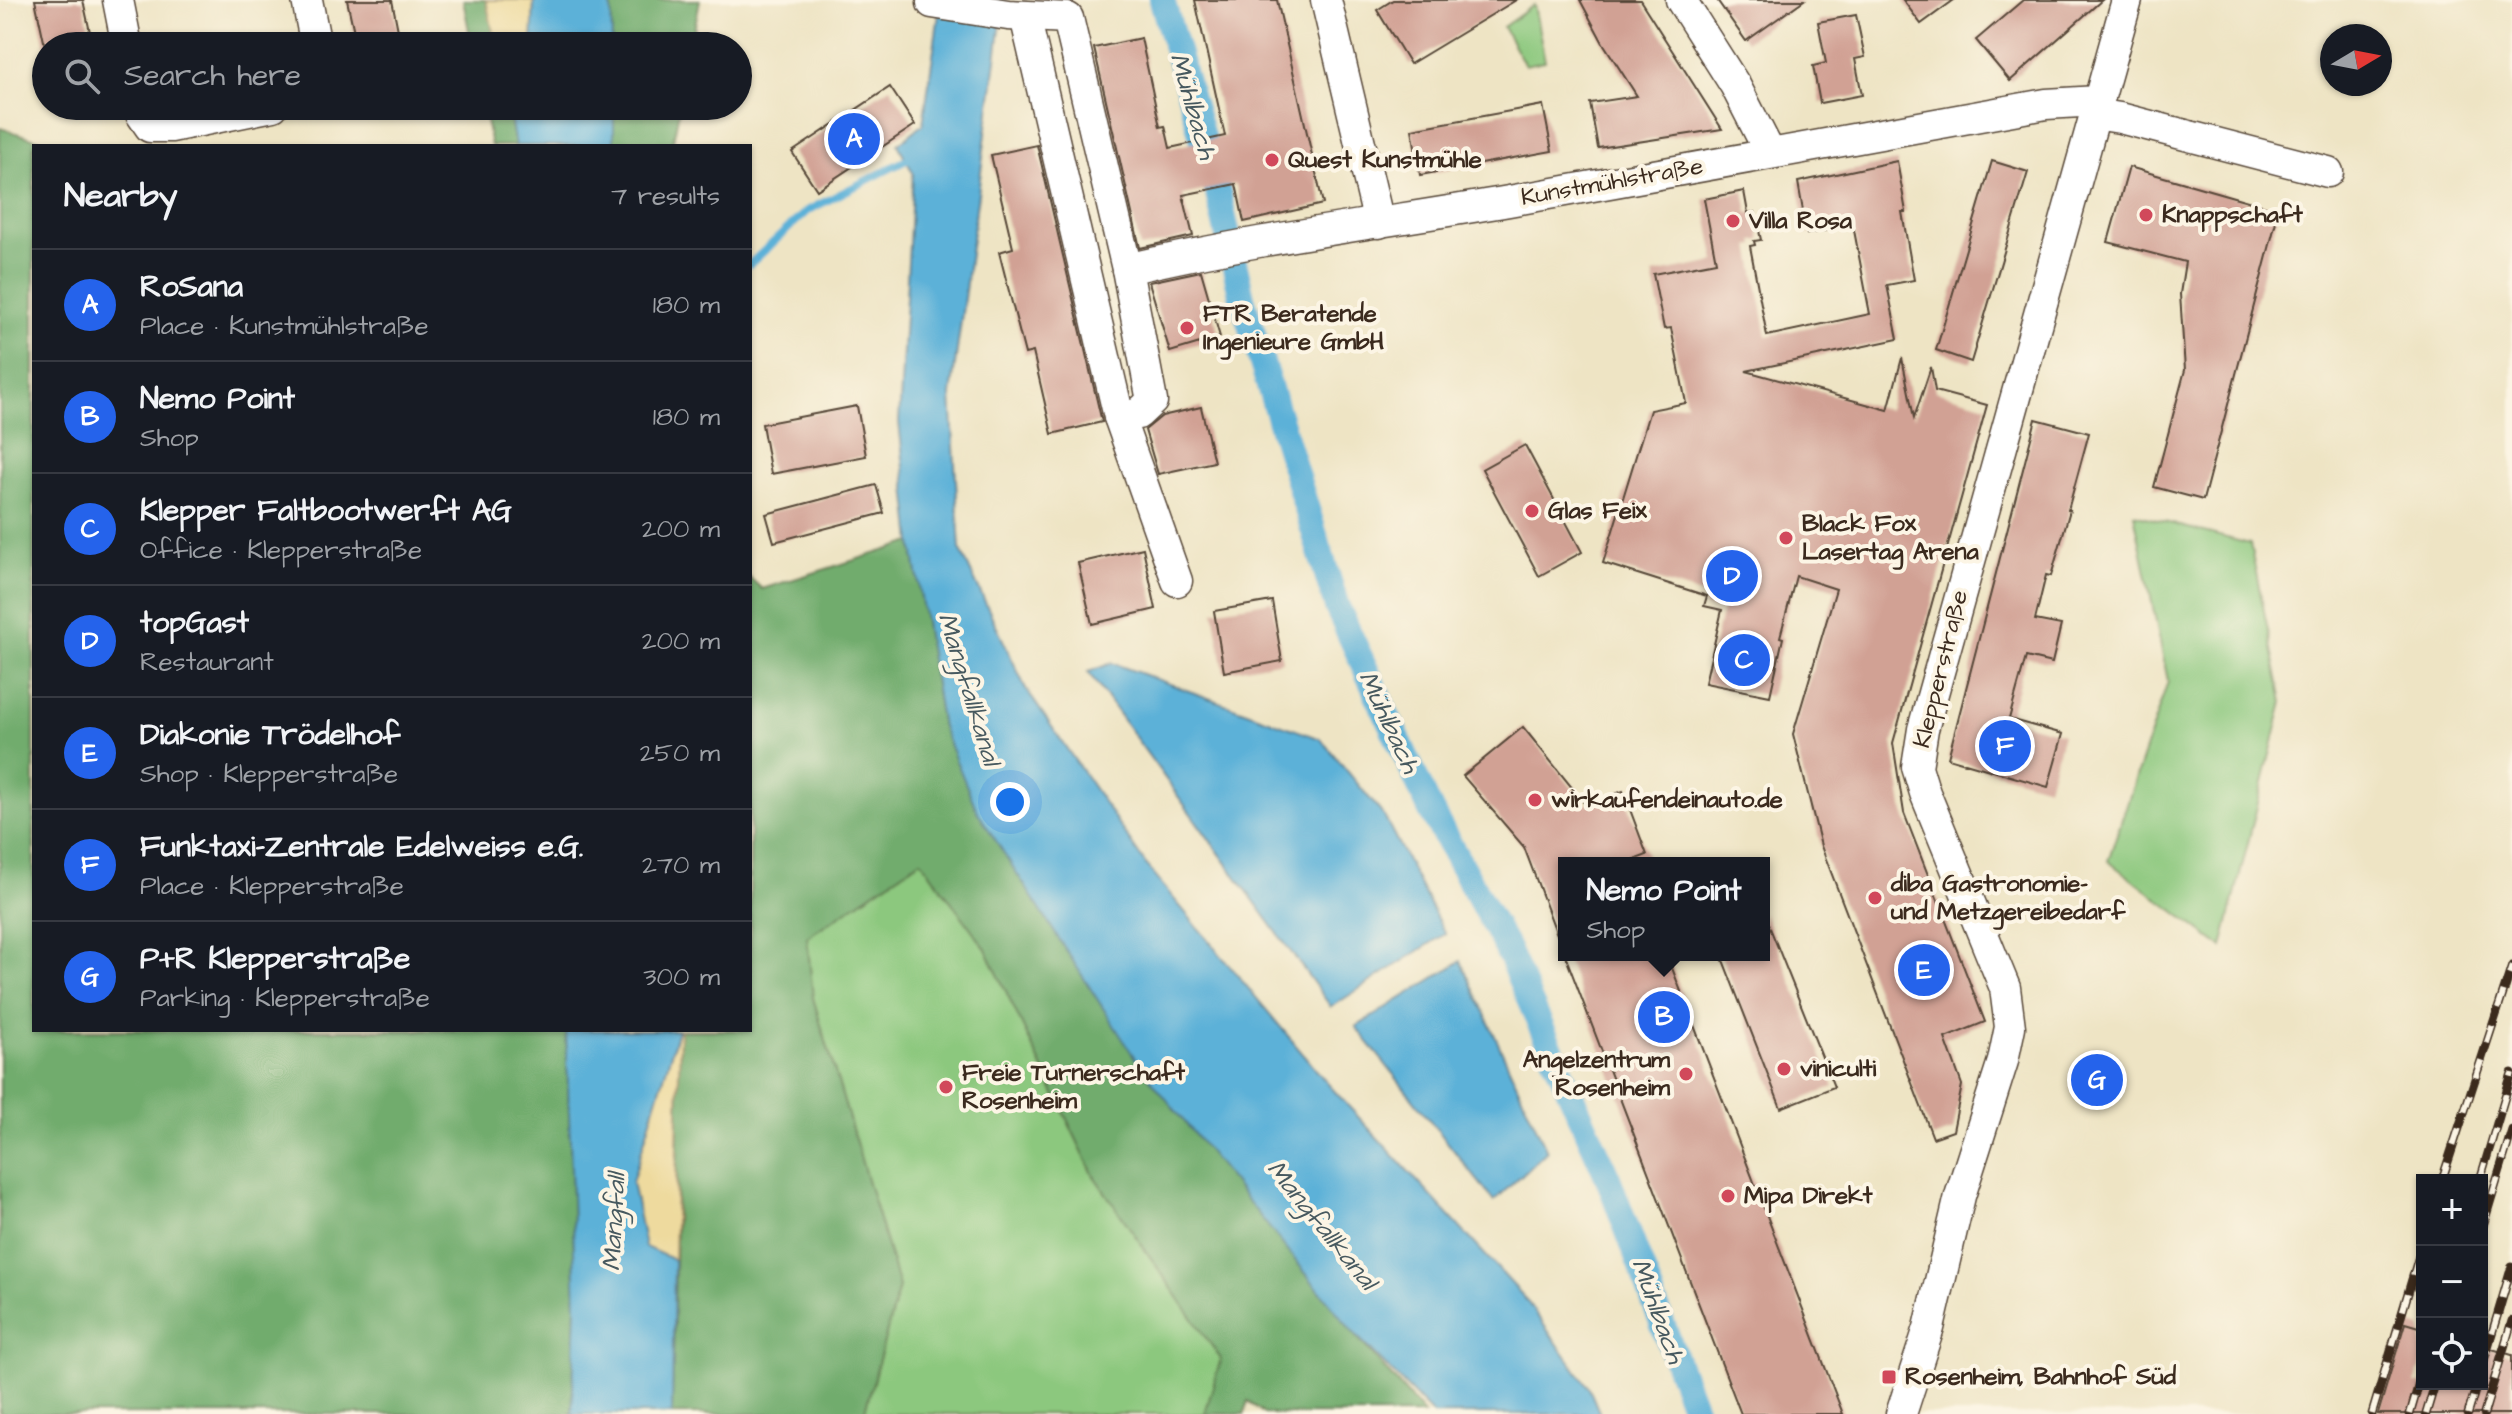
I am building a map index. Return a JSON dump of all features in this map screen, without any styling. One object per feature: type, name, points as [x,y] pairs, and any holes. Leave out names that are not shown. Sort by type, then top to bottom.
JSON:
[{"type":"street","points":[[118,0],[124,32]]},
{"type":"street","points":[[307,0],[313,32]]},
{"type":"street","points":[[1326,0],[1379,223]]},
{"type":"street","points":[[1681,0],[1735,85],[1770,153]]},
{"type":"street","name":"Klepperstraße","points":[[1901,1414],[1929,1328],[1960,1196],[2003,1061],[2010,1027],[2005,988],[1917,767],[1923,729],[2127,0]]},
{"type":"street","points":[[932,3],[1017,15],[1068,18],[1127,269],[1152,401],[1138,414],[1119,417]]},
{"type":"street","points":[[1017,15],[1119,417],[1177,581]]},
{"type":"street","name":"Kunstmühlstraße","points":[[1127,269],[1260,240],[1379,223],[2046,104],[2097,108],[2120,118],[2328,172]]},
{"type":"street","points":[[145,120],[150,127],[171,127],[205,120]]},
{"type":"green space","points":[[463,0],[486,0],[493,32],[469,32]]},
{"type":"green space","points":[[611,0],[700,0],[694,32],[612,32]]},
{"type":"green space","points":[[1534,5],[1545,61],[1525,65],[1503,27]]},
{"type":"green space","points":[[486,120],[510,120],[515,144],[491,144]]},
{"type":"green space","points":[[614,120],[677,120],[672,144],[614,144]]},
{"type":"green space","points":[[0,128],[52,144],[32,144],[32,1032],[566,1032],[576,1307],[572,1414],[0,1414]]},
{"type":"green space","points":[[2134,514],[2250,544],[2283,702],[2222,947],[2108,861],[2168,681]]},
{"type":"green space","points":[[912,542],[942,727],[1140,1066],[1352,1331],[1424,1414],[1264,1414],[1248,1401],[1244,1414],[1205,1414],[1221,1359],[1094,1176],[986,949],[921,860],[807,937],[813,998],[899,1287],[864,1414],[672,1414],[680,1032],[752,1032],[752,580],[762,589]]},
{"type":"green space","name":"Freie Turnerschaft Rosenheim","points":[[921,860],[986,949],[1094,1176],[1221,1359],[1205,1414],[864,1414],[899,1287],[813,998],[807,937]]},
{"type":"sand","points":[[486,0],[534,0],[533,32],[493,32]]},
{"type":"sand","points":[[677,1032],[680,1032],[674,1260],[645,1248],[632,1182]]},
{"type":"water","points":[[534,0],[611,0],[612,32],[533,32]]},
{"type":"water","name":"Mangfallkanal","points":[[941,0],[1004,0],[951,395],[960,549],[1026,689],[1149,869],[1328,1084],[1523,1296],[1589,1388],[1600,1414],[1433,1414],[1352,1331],[1140,1066],[977,811],[942,727],[912,542],[899,422],[913,173],[898,144],[923,124]]},
{"type":"water","points":[[510,120],[614,120],[614,144],[515,144]]},
{"type":"water","points":[[1112,663],[1321,739],[1384,816],[1445,934],[1331,1007],[1088,672]]},
{"type":"water","points":[[1461,961],[1547,1151],[1494,1201],[1356,1027]]},
{"type":"water","name":"Mangfall","points":[[566,1032],[677,1032],[632,1182],[645,1247],[674,1260],[672,1414],[572,1414],[576,1307]]},
{"type":"building","points":[[35,0],[83,0],[90,32],[42,32]]},
{"type":"building","points":[[347,0],[392,0],[398,32],[354,32]]},
{"type":"building","points":[[1195,0],[1277,0],[1323,204],[1244,222],[1236,184],[1183,195],[1193,236],[1140,248],[1094,48],[1141,38],[1160,127],[1165,126],[1170,148],[1225,136]]},
{"type":"building","points":[[1393,0],[1516,0],[1410,64],[1377,10]]},
{"type":"building","points":[[1580,0],[1640,0],[1722,129],[1598,148],[1590,103],[1637,96]]},
{"type":"building","points":[[1717,0],[1804,0],[1746,41]]},
{"type":"building","points":[[1903,0],[1954,0],[1921,24]]},
{"type":"building","points":[[2023,0],[2102,0],[2010,81],[1976,40]]},
{"type":"building","points":[[1856,15],[1865,57],[1855,59],[1862,95],[1820,103],[1813,66],[1826,63],[1818,22]]},
{"type":"building","points":[[890,87],[915,125],[817,190],[792,152]]},
{"type":"building","points":[[1543,105],[1552,151],[1420,175],[1412,129]]},
{"type":"building","points":[[1037,145],[1102,422],[1052,434],[1033,352],[1025,354],[999,252],[1013,248],[991,155]]},
{"type":"building","points":[[1897,161],[1914,280],[1887,285],[1898,339],[1746,371],[1888,410],[1902,358],[1914,418],[1931,367],[1935,391],[1987,405],[1893,743],[1904,813],[1985,1022],[1945,1038],[1962,1085],[1953,1131],[1933,1138],[1821,846],[1793,734],[1836,589],[1796,576],[1780,637],[1783,638],[1770,696],[1705,683],[1722,610],[1704,606],[1707,596],[1603,563],[1650,410],[1686,403],[1671,328],[1664,329],[1653,274],[1716,262],[1704,199],[1744,191],[1748,213],[1755,212],[1761,240],[1754,241],[1755,245],[1750,246],[1767,336],[1870,314],[1853,225],[1807,234],[1798,182]]},
{"type":"building","points":[[1992,161],[2028,172],[1971,362],[1936,350]]},
{"type":"building","points":[[2129,167],[2279,210],[2203,500],[2154,487],[2185,370],[2180,294],[2185,262],[2108,242]]},
{"type":"building","points":[[1201,271],[1220,337],[1170,352],[1149,282]]},
{"type":"building","points":[[857,406],[866,456],[771,474],[762,424]]},
{"type":"building","points":[[1201,407],[1214,462],[1158,474],[1145,430],[1162,416]]},
{"type":"building","points":[[2036,419],[2089,433],[2051,576],[2046,575],[2035,620],[2061,625],[2052,663],[2026,657],[2009,719],[2063,734],[2048,787],[1948,758]]},
{"type":"building","name":"Glas Feix","points":[[1525,445],[1582,552],[1539,576],[1482,469]]},
{"type":"building","points":[[876,485],[884,513],[774,542],[766,514]]},
{"type":"building","points":[[1143,548],[1156,609],[1092,624],[1078,563]]},
{"type":"building","points":[[1272,601],[1282,661],[1224,672],[1214,611]]},
{"type":"building","points":[[1523,727],[1586,805],[1623,791],[1647,855],[1558,857],[1558,937],[1524,847],[1463,776]]},
{"type":"building","points":[[1770,928],[1834,1087],[1781,1108],[1723,961],[1770,961]]},
{"type":"building","points":[[1567,961],[1669,961],[1843,1414],[1741,1414]]},
{"type":"building","points":[[2405,1323],[2416,1326],[2416,1390],[2488,1390],[2488,1348],[2512,1355],[2512,1414],[2378,1414]]},
{"type":"waterway","name":"Mühlbach","points":[[1162,0],[1217,188],[1242,298],[1337,607],[1431,811],[1506,947],[1608,1178],[1696,1414]]},
{"type":"waterway","points":[[752,262],[807,211],[914,156]]},
{"type":"railway","points":[[2444,1174],[2512,966]]},
{"type":"railway","points":[[2482,1174],[2512,1073]]},
{"type":"railway","points":[[2488,1209],[2512,1130]]},
{"type":"railway","points":[[2372,1414],[2416,1266]]},
{"type":"railway","points":[[2488,1347],[2512,1266]]},
{"type":"railway","points":[[2484,1414],[2512,1321]]},
{"type":"railway","points":[[2410,1414],[2417,1390]]},
{"type":"railway","points":[[2426,1414],[2433,1390]]},
{"type":"railway","points":[[2468,1414],[2475,1390]]},
{"type":"place","name":"RoSana","points":[[854,139]]},
{"type":"place","name":"Quest Kunstmühle","points":[[1272,160]]},
{"type":"place","name":"Knappschaft","points":[[2146,215]]},
{"type":"place","name":"Villa Rosa","points":[[1733,221]]},
{"type":"place","name":"FTR Beratende Ingenieure GmbH","points":[[1187,328]]},
{"type":"place","name":"Glas Feix","points":[[1532,511]]},
{"type":"place","name":"Black Fox Lasertag Arena","points":[[1786,538]]},
{"type":"place","name":"topGast","points":[[1732,576]]},
{"type":"place","name":"Klepper Faltbootwerft AG","points":[[1744,660]]},
{"type":"place","name":"Funktaxi-Zentrale Edelweiss e.G.","points":[[2005,746]]},
{"type":"place","name":"wirkaufendeinauto.de","points":[[1535,800]]},
{"type":"place","name":"diba Gastronomie- und Metzgereibedarf","points":[[1875,898]]},
{"type":"place","name":"Diakonie Trödelhof","points":[[1924,970]]},
{"type":"place","name":"Nemo Point","points":[[1664,1017]]},
{"type":"place","name":"viniculti","points":[[1784,1069]]},
{"type":"place","name":"Angelzentrum Rosenheim","points":[[1686,1074]]},
{"type":"place","name":"P+R Klepperstraße","points":[[2097,1080]]},
{"type":"place","name":"Freie Turnerschaft Rosenheim","points":[[946,1087]]},
{"type":"place","name":"Mipa Direkt","points":[[1728,1196]]},
{"type":"place","name":"Rosenheim, Bahnhof Süd","points":[[1889,1377]]}]
